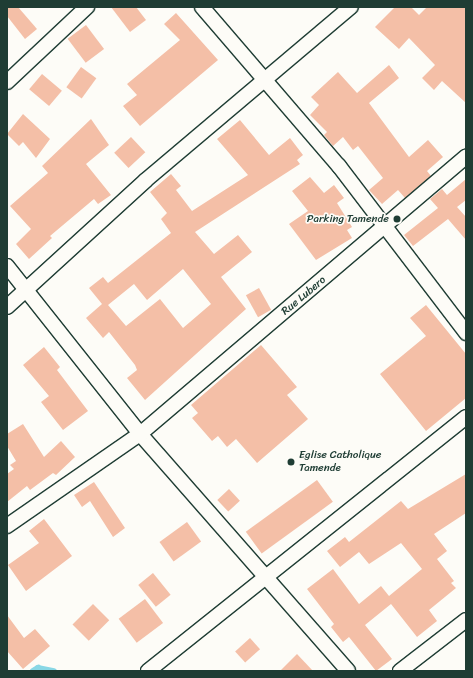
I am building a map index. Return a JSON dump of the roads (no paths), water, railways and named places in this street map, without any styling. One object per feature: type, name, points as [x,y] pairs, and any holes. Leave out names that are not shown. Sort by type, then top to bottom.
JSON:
[{"type":"street","points":[[7,82],[87,7]]},
{"type":"street","points":[[202,7],[266,77],[339,166],[384,228],[466,333]]},
{"type":"street","points":[[7,307],[27,291],[146,180],[266,77],[351,7]]},
{"type":"street","name":"Rue Lubero","points":[[7,526],[140,434],[466,158]]},
{"type":"street","points":[[7,266],[140,434],[268,577],[348,671]]},
{"type":"street","points":[[148,671],[268,577],[466,417]]},
{"type":"street","points":[[400,671],[466,620]]},
{"type":"waterway","points":[[33,671],[38,668],[54,671]]},
{"type":"place","name":"Parking Tamende","points":[[397,219]]},
{"type":"place","name":"Eglise Catholique Tamende","points":[[291,462]]}]
